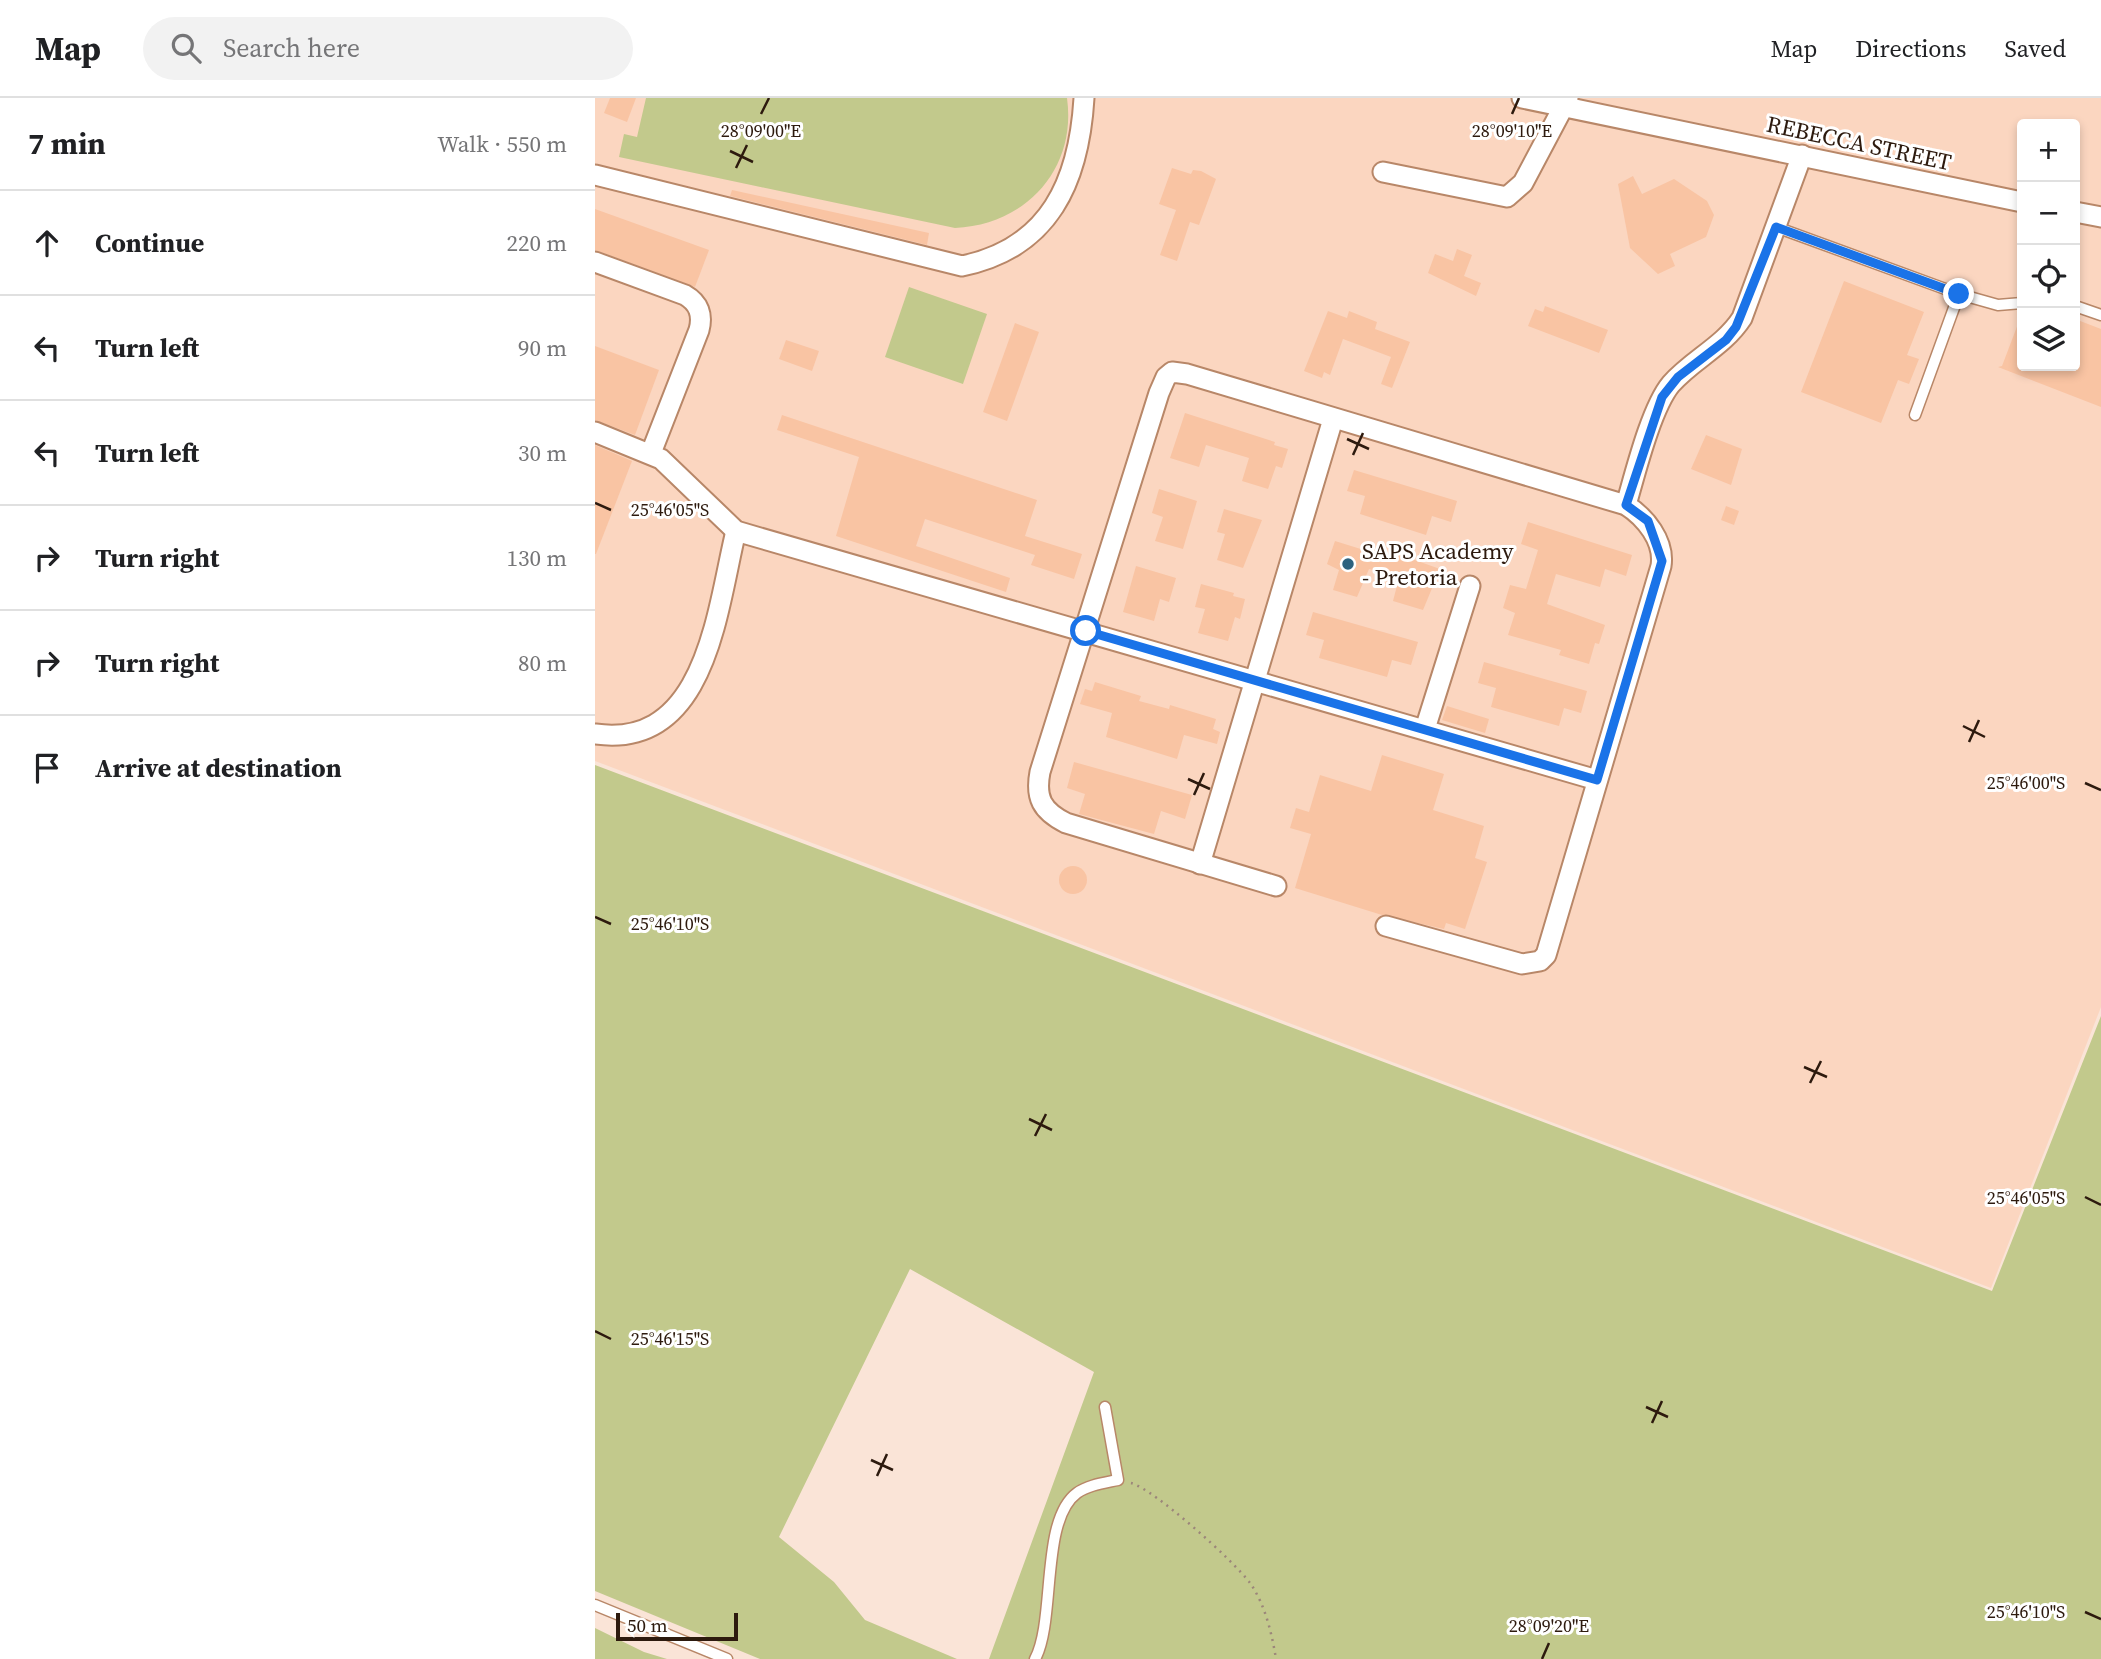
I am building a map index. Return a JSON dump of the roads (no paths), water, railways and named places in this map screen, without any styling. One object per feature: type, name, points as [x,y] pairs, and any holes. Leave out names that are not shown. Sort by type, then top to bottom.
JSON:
[{"type":"street","points":[[595,175],[962,266],[991,259],[1020,246],[1040,227],[1057,201],[1074,157],[1083,98]]},
{"type":"street","name":"REBECCA STREET","points":[[1522,98],[1566,102],[2017,201]]},
{"type":"street","points":[[1383,172],[1507,197],[1523,183],[1566,102]]},
{"type":"street","points":[[1626,505],[1662,397],[1678,377],[1726,340],[1736,327],[1802,155]]},
{"type":"street","points":[[2080,213],[2101,217]]},
{"type":"street","points":[[595,262],[685,295],[699,308],[699,330],[651,453]]},
{"type":"street","points":[[1276,886],[1066,823],[1050,816],[1040,802],[1040,772],[1159,393],[1168,374],[1187,374],[1626,505],[1648,521],[1662,561],[1546,955],[1540,961],[1522,964],[1386,926]]},
{"type":"street","points":[[1200,864],[1333,419]]},
{"type":"street","points":[[595,432],[651,453],[679,474],[736,531],[1597,780]]},
{"type":"street","points":[[595,734],[624,734],[643,729],[681,704],[703,662],[736,531]]},
{"type":"street","points":[[1425,729],[1470,586]]},
{"type":"lane","points":[[1776,227],[1959,294],[1998,305],[2017,303]]},
{"type":"lane","points":[[1915,415],[1959,294]]},
{"type":"lane","points":[[2080,308],[2101,315]]},
{"type":"lane","points":[[1035,1659],[1041,1647],[1048,1580],[1063,1511],[1077,1493],[1118,1480],[1105,1406]]},
{"type":"lane","points":[[595,1605],[727,1659]]},
{"type":"place","name":"SAPS Academy - Pretoria","points":[[1348,564]]}]
